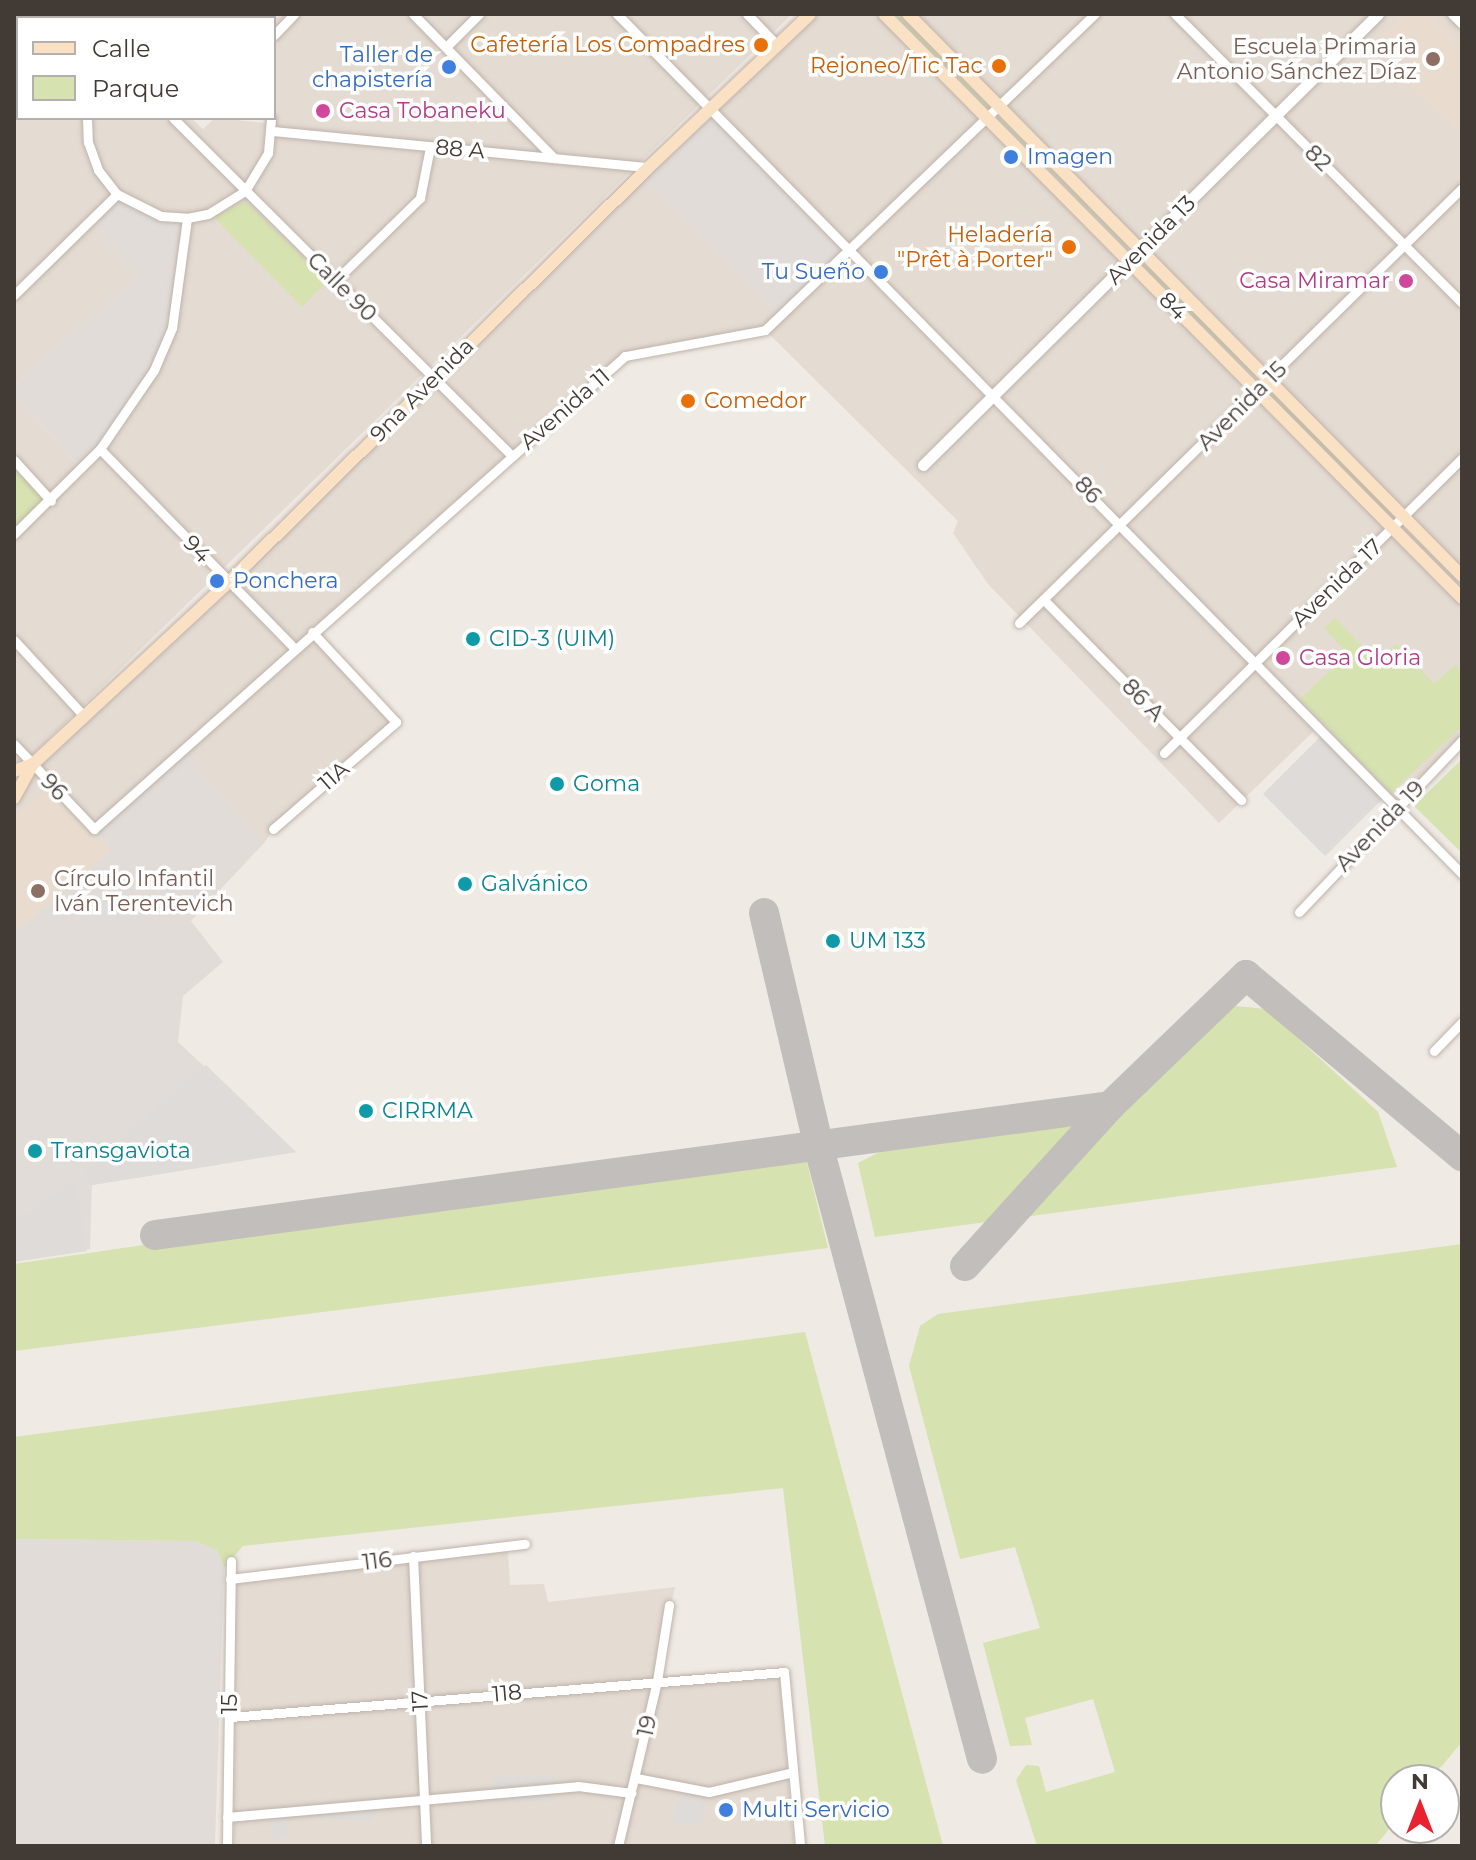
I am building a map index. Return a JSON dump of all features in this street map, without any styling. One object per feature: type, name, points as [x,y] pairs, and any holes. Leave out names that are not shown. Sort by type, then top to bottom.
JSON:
[{"type":"main road","name":"9na Avenida","points":[[33,764],[229,582],[649,167],[810,14]]},
{"type":"main road","name":"84","points":[[884,14],[1462,598]]},
{"type":"main road","name":"84","points":[[908,14],[1462,576]]},
{"type":"main road","points":[[14,771],[33,764]]},
{"type":"main road","points":[[14,798],[33,764]]},
{"type":"street","points":[[276,33],[294,14]]},
{"type":"street","points":[[413,14],[554,158]]},
{"type":"street","points":[[446,47],[479,14]]},
{"type":"street","name":"86","points":[[617,14],[995,395],[1253,666],[1462,874]]},
{"type":"street","points":[[747,14],[777,45]]},
{"type":"street","name":"Avenida 11","points":[[94,829],[625,356],[765,330],[852,251],[1095,14]]},
{"type":"street","name":"82","points":[[1175,14],[1462,303]]},
{"type":"street","name":"Avenida 13","points":[[923,465],[1378,14]]},
{"type":"street","points":[[1452,14],[1462,24]]},
{"type":"street","points":[[87,120],[88,142],[98,170],[117,194],[161,216],[187,218],[208,214],[245,191],[259,174],[272,131],[271,120]]},
{"type":"street","name":"Calle 90","points":[[175,120],[512,456]]},
{"type":"street","name":"88 A","points":[[272,131],[649,167]]},
{"type":"street","points":[[335,281],[420,198],[430,147]]},
{"type":"street","name":"Avenida 15","points":[[1019,623],[1122,527],[1462,188]]},
{"type":"street","points":[[14,295],[117,194]]},
{"type":"street","points":[[14,534],[51,501],[100,449],[154,370],[172,328],[187,218]]},
{"type":"street","name":"94","points":[[100,449],[294,648]]},
{"type":"street","points":[[1392,529],[1462,458]]},
{"type":"street","points":[[14,460],[51,501]]},
{"type":"street","name":"Avenida 17","points":[[1179,738],[1392,529]]},
{"type":"street","name":"86 A","points":[[1044,600],[1241,800]]},
{"type":"street","name":"11A","points":[[273,829],[396,722],[312,632]]},
{"type":"street","points":[[14,640],[84,716]]},
{"type":"street","points":[[1164,753],[1179,738]]},
{"type":"street","name":"Avenida 19","points":[[1299,912],[1462,740]]},
{"type":"street","name":"96","points":[[14,744],[94,829]]},
{"type":"street","points":[[1434,1051],[1462,1022]]},
{"type":"street","name":"116","points":[[230,1579],[525,1544]]},
{"type":"street","name":"17","points":[[413,1556],[426,1846]]},
{"type":"street","name":"15","points":[[227,1846],[231,1561]]},
{"type":"street","name":"19","points":[[618,1846],[657,1681],[669,1605]]},
{"type":"street","name":"118","points":[[230,1717],[784,1672],[793,1772]]},
{"type":"street","points":[[636,1778],[709,1792],[793,1772],[800,1846]]},
{"type":"street","points":[[227,1817],[578,1786],[632,1793]]},
{"type":"shaded area","points":[[14,14],[792,14],[33,754],[14,762],[14,394],[79,467],[187,218],[87,223],[138,275],[14,385]]},
{"type":"shaded area","points":[[810,14],[884,14],[1462,598],[1462,742],[1396,809],[1317,728],[1219,823],[988,584],[953,533],[958,521],[765,330],[625,356],[313,632],[396,722],[273,829],[265,842],[181,750],[14,932],[14,798],[33,764]]},
{"type":"shaded area","points":[[908,14],[1462,14],[1462,576]]},
{"type":"shaded area","name":"Escuela Primaria Antonio Sánchez Díaz","points":[[1403,14],[1432,14],[1462,46],[1462,123],[1456,129],[1406,83],[1416,72],[1381,37]]},
{"type":"shaded area","points":[[711,108],[853,250],[784,319],[642,177]]},
{"type":"shaded area","points":[[117,194],[137,208],[187,218],[172,328],[127,414],[80,468],[14,394],[14,385],[137,275],[87,223]]},
{"type":"shaded area","points":[[1321,736],[1383,798],[1325,856],[1263,794]]},
{"type":"shaded area","points":[[181,749],[265,842],[191,921],[223,962],[183,996],[178,1042],[296,1152],[92,1185],[90,1249],[14,1256],[14,932],[111,850],[94,829]]},
{"type":"shaded area","name":"Círculo Infantil Iván Terentevich","points":[[53,786],[112,850],[14,932],[14,816]]},
{"type":"shaded area","points":[[206,1065],[296,1152],[92,1185],[83,1172]]},
{"type":"shaded area","points":[[75,1179],[87,1251],[14,1262],[14,1223]]},
{"type":"shaded area","points":[[14,1539],[195,1541],[217,1550],[224,1569],[215,1846],[14,1846]]},
{"type":"shaded area","points":[[508,1551],[510,1585],[544,1584],[548,1602],[675,1587],[655,1676],[779,1670],[794,1846],[234,1846],[235,1582]]},
{"type":"shaded area","points":[[493,1776],[554,1776],[554,1802],[493,1802]]},
{"type":"shaded area","points":[[681,1787],[709,1792],[701,1825],[671,1824]]},
{"type":"shaded area","points":[[376,1805],[373,1822],[289,1816],[287,1837],[271,1839],[271,1811]]},
{"type":"green space","points":[[894,14],[901,14],[993,110],[991,112]]},
{"type":"green space","points":[[999,116],[1128,246],[1127,248],[997,118]]},
{"type":"green space","points":[[245,201],[327,281],[302,307],[214,217]]},
{"type":"green space","points":[[1138,257],[1257,375],[1255,377],[1135,259]]},
{"type":"green space","points":[[1271,390],[1392,514],[1391,516],[1268,393]]},
{"type":"green space","points":[[14,460],[51,501],[14,534]]},
{"type":"green space","points":[[1335,618],[1377,661],[1396,644],[1434,684],[1455,665],[1462,672],[1462,726],[1391,793],[1300,699],[1348,654],[1324,628]]},
{"type":"green space","points":[[1462,759],[1462,853],[1414,806]]},
{"type":"green space","points":[[1236,1006],[1266,1009],[1378,1112],[1397,1167],[875,1237],[858,1163],[891,1146],[1127,1108],[1222,1011]]},
{"type":"green space","points":[[806,1159],[828,1248],[14,1351],[14,1264],[355,1214]]},
{"type":"green space","points":[[1462,1244],[1462,1742],[1443,1764],[1380,1764],[1380,1840],[1375,1846],[1037,1846],[1016,1780],[1026,1765],[1039,1766],[1046,1792],[1115,1772],[1093,1699],[1025,1718],[1032,1745],[1010,1746],[983,1643],[1040,1628],[1015,1547],[960,1559],[909,1366],[920,1326],[938,1314]]},
{"type":"green space","points":[[805,1332],[943,1846],[825,1846],[783,1488],[243,1546],[224,1568],[217,1550],[195,1541],[14,1539],[14,1437]]},
{"type":"taxiway","points":[[764,913],[819,1148],[982,1759]]},
{"type":"taxiway","points":[[965,1266],[1110,1106],[1246,975],[1462,1156]]},
{"type":"taxiway","points":[[155,1235],[1110,1106]]},
{"type":"place","name":"Cafetería Los Compadres","points":[[761,45]]},
{"type":"place","name":"Escuela Primaria Antonio Sánchez Díaz","points":[[1433,59]]},
{"type":"place","name":"Rejoneo/Tic Tac","points":[[999,66]]},
{"type":"place","name":"Taller de chapistería","points":[[449,67]]},
{"type":"place","name":"Casa Tobaneku","points":[[323,111]]},
{"type":"place","name":"Imagen","points":[[1011,157]]},
{"type":"place","name":"Heladería \"Prêt à Porter\"","points":[[1069,247]]},
{"type":"place","name":"Tu Sueño","points":[[881,272]]},
{"type":"place","name":"Casa Miramar","points":[[1406,281]]},
{"type":"place","name":"Comedor","points":[[688,401]]},
{"type":"place","name":"Ponchera","points":[[217,581]]},
{"type":"place","name":"CID-3 (UIM)","points":[[473,639]]},
{"type":"place","name":"Casa Gloria","points":[[1283,658]]},
{"type":"place","name":"Goma","points":[[557,784]]},
{"type":"place","name":"Galvánico","points":[[465,884]]},
{"type":"place","name":"Círculo Infantil Iván Terentevich","points":[[38,891]]},
{"type":"place","name":"UM 133","points":[[833,941]]},
{"type":"place","name":"CIRRMA","points":[[366,1111]]},
{"type":"place","name":"Transgaviota","points":[[35,1151]]},
{"type":"place","name":"Multi Servicio","points":[[726,1810]]}]
